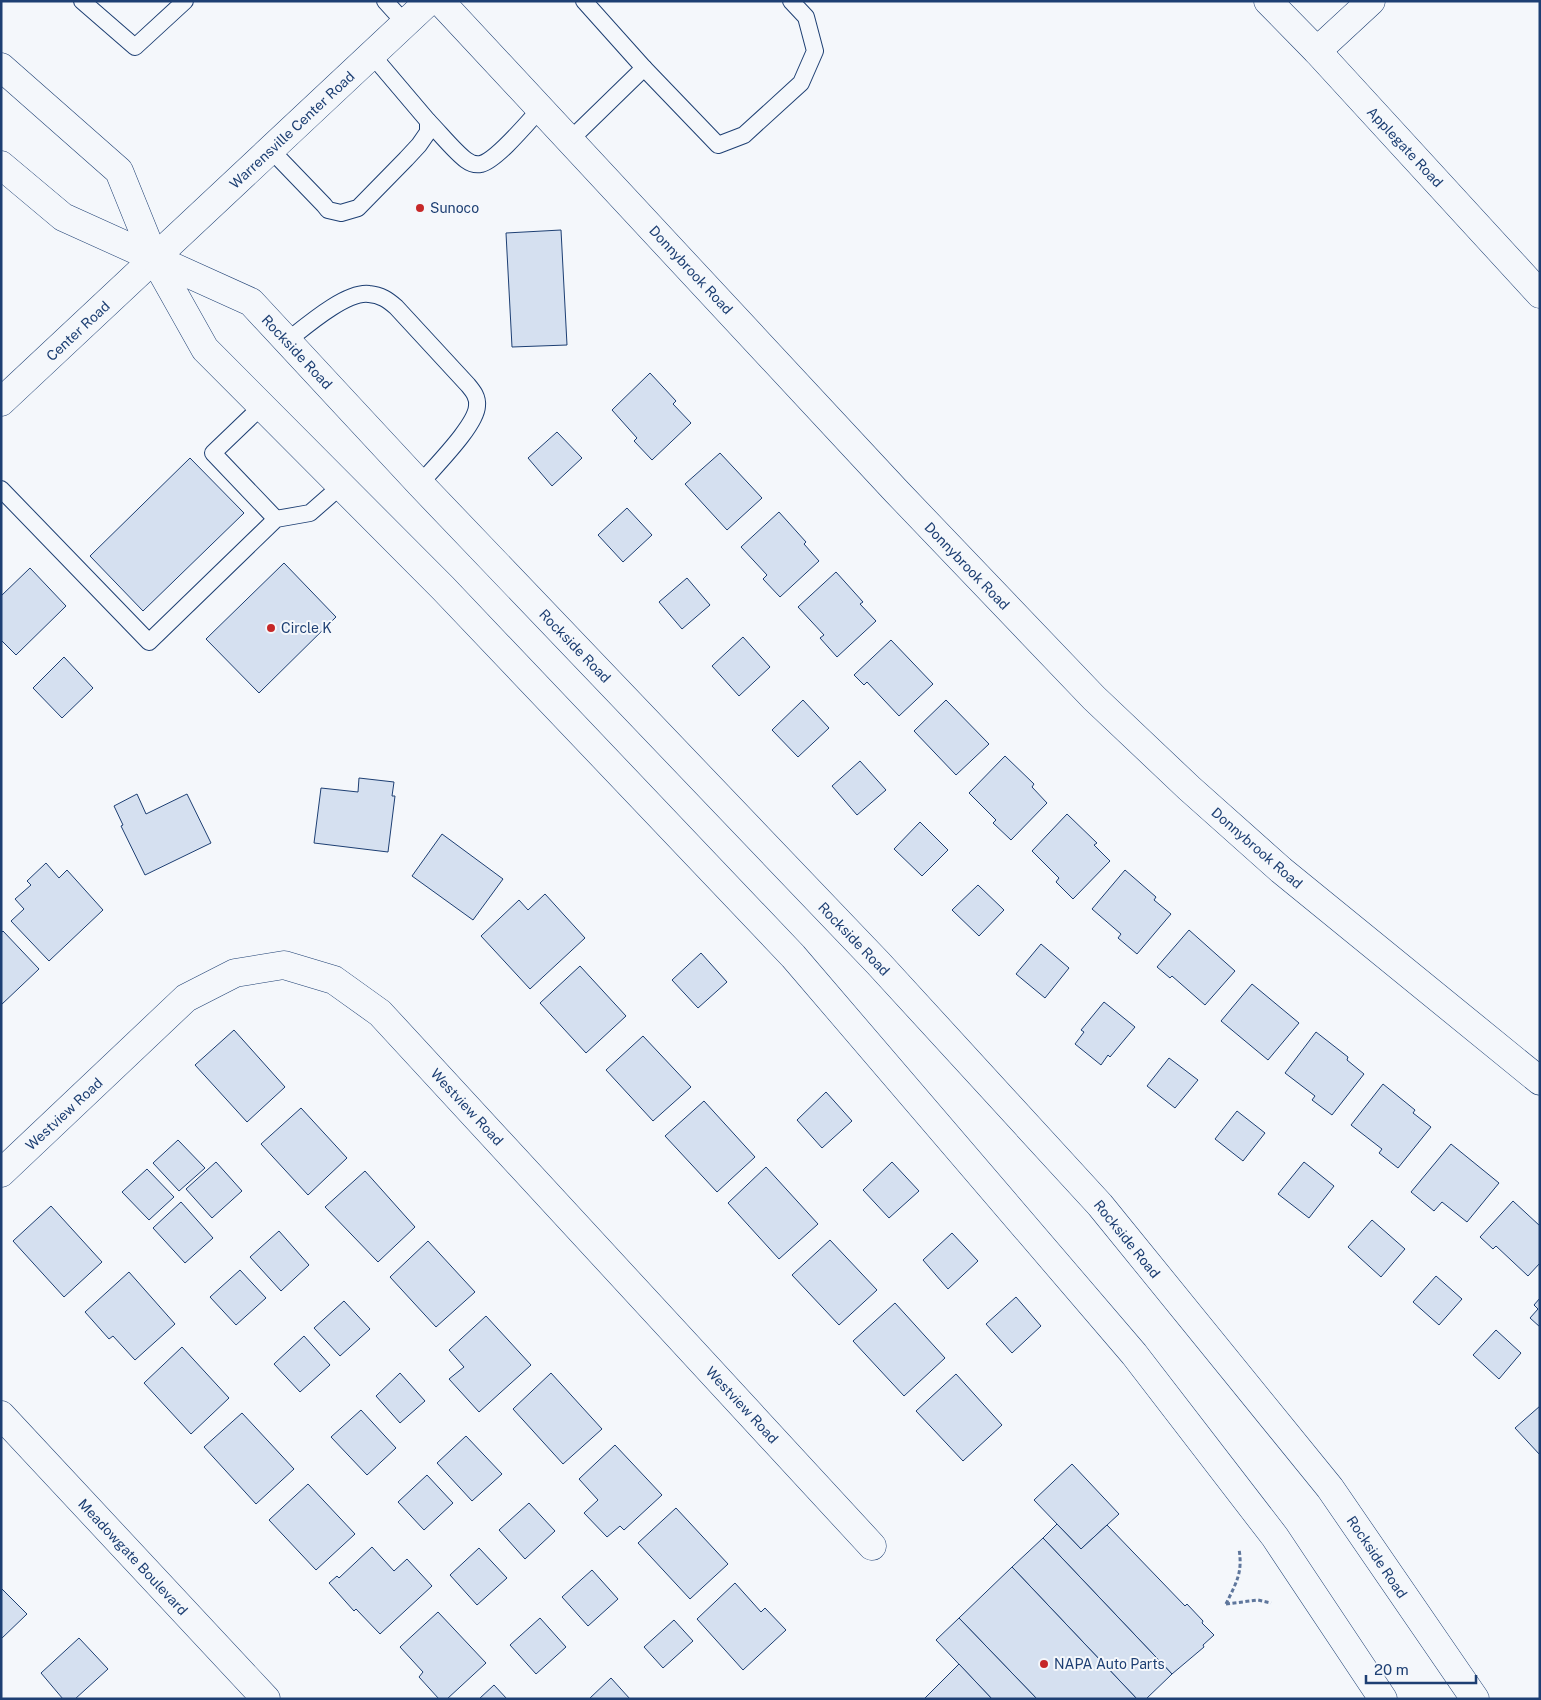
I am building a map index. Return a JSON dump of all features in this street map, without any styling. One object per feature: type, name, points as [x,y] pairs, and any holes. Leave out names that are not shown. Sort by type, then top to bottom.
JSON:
[{"type":"main road","name":"Warrensville Center Road","points":[[155,260],[429,1]]},
{"type":"main road","name":"Donnybrook Road","points":[[440,1],[896,491],[1094,698],[1188,788],[1282,870],[1540,1082]]},
{"type":"main road","name":"Applegate Road","points":[[1268,1],[1540,294]]},
{"type":"main road","points":[[1317,52],[1371,1]]},
{"type":"main road","points":[[1,67],[119,171],[155,260],[205,348],[443,588],[793,956],[1138,1360],[1275,1537],[1383,1699]]},
{"type":"main road","name":"Rockside Road","points":[[1,164],[63,217],[251,302],[420,484],[878,963],[1100,1205],[1330,1488],[1475,1699]]},
{"type":"main road","name":"Center Road","points":[[1,402],[155,260]]},
{"type":"main road","name":"Westview Road","points":[[1,1173],[186,998],[235,973],[284,965],[334,980],[380,1013],[872,1546]]},
{"type":"main road","name":"Meadowgate Boulevard","points":[[1,1415],[261,1697]]},
{"type":"lane","points":[[82,1],[135,47],[185,1]]},
{"type":"lane","points":[[385,1],[405,23]]},
{"type":"lane","points":[[584,1],[644,68],[718,144],[744,135],[801,83],[815,51],[806,18],[791,1]]},
{"type":"lane","points":[[372,55],[428,121],[466,160],[475,164],[483,164],[491,159],[541,108]]},
{"type":"lane","points":[[570,140],[644,68]]},
{"type":"lane","points":[[271,150],[328,210],[341,213],[358,208],[413,152],[428,132],[428,121]]},
{"type":"lane","points":[[287,341],[316,318],[355,295],[368,293],[383,297],[396,307],[476,394],[477,405],[474,417],[463,434],[420,484]]},
{"type":"lane","points":[[263,405],[214,453],[276,519]]},
{"type":"lane","points":[[1,489],[149,642],[276,519],[310,514],[342,485]]},
{"type":"path","points":[[1239,1549],[1241,1564],[1237,1582],[1226,1604],[1258,1600],[1271,1603]]},
{"type":"building","points":[[561,230],[567,345],[512,347],[506,233]]},
{"type":"building","points":[[650,373],[676,401],[673,404],[691,423],[652,460],[634,441],[637,438],[612,410]]},
{"type":"building","points":[[557,432],[582,458],[552,486],[528,458]]},
{"type":"building","points":[[720,453],[762,498],[727,530],[685,484]]},
{"type":"building","points":[[190,458],[244,513],[143,611],[90,556]]},
{"type":"building","points":[[627,508],[652,535],[623,562],[598,535]]},
{"type":"building","points":[[779,512],[806,542],[804,544],[819,561],[780,597],[763,579],[767,575],[741,547]]},
{"type":"building","name":"Circle K","points":[[284,563],[336,617],[259,693],[206,639]]},
{"type":"building","points":[[30,568],[66,606],[16,655],[1,640],[1,596]]},
{"type":"building","points":[[836,572],[863,602],[860,604],[876,621],[837,657],[820,638],[824,635],[798,607]]},
{"type":"building","points":[[687,578],[710,605],[682,629],[659,602]]},
{"type":"building","points":[[743,637],[770,667],[739,696],[712,666]]},
{"type":"building","points":[[891,640],[933,684],[899,716],[867,682],[864,685],[854,675]]},
{"type":"building","points":[[64,657],[93,688],[62,718],[33,688]]},
{"type":"building","points":[[803,700],[829,728],[798,757],[772,730]]},
{"type":"building","points":[[946,700],[989,744],[956,775],[914,731]]},
{"type":"building","points":[[1005,756],[1034,784],[1032,787],[1047,803],[1011,840],[993,823],[996,820],[969,793]]},
{"type":"building","points":[[860,761],[886,790],[857,815],[832,786]]},
{"type":"building","points":[[359,778],[394,782],[392,796],[395,796],[388,852],[314,843],[321,788],[358,792]]},
{"type":"building","points":[[137,794],[146,814],[187,794],[211,843],[145,875],[121,826],[123,825],[114,806]]},
{"type":"building","points":[[1067,814],[1097,843],[1094,845],[1110,861],[1073,899],[1056,882],[1059,878],[1032,851]]},
{"type":"building","points":[[920,822],[948,850],[922,876],[894,849]]},
{"type":"building","points":[[442,834],[503,879],[473,920],[412,876]]},
{"type":"building","points":[[46,863],[59,878],[67,870],[103,910],[49,961],[11,921],[24,909],[15,899],[31,885],[27,881]]},
{"type":"building","points":[[1125,870],[1156,897],[1154,900],[1171,914],[1137,954],[1118,938],[1121,934],[1092,909]]},
{"type":"building","points":[[978,885],[1004,910],[979,936],[952,910]]},
{"type":"building","points":[[545,894],[585,938],[530,989],[481,936],[519,900],[528,910]]},
{"type":"building","points":[[1189,930],[1235,971],[1205,1005],[1172,976],[1170,978],[1157,967]]},
{"type":"building","points":[[3,931],[39,969],[1,1005],[1,933]]},
{"type":"building","points":[[1041,944],[1069,968],[1045,998],[1016,974]]},
{"type":"building","points":[[701,953],[727,982],[698,1008],[672,980]]},
{"type":"building","points":[[580,966],[626,1016],[586,1053],[540,1003]]},
{"type":"building","points":[[1252,984],[1299,1023],[1268,1060],[1221,1021]]},
{"type":"building","points":[[1104,1002],[1135,1027],[1101,1065],[1075,1044],[1084,1032],[1081,1030]]},
{"type":"building","points":[[234,1030],[285,1087],[247,1122],[195,1065]]},
{"type":"building","points":[[1316,1032],[1348,1057],[1347,1060],[1364,1074],[1332,1115],[1312,1100],[1315,1096],[1285,1073]]},
{"type":"building","points":[[643,1036],[691,1087],[653,1121],[606,1070]]},
{"type":"building","points":[[1169,1058],[1198,1080],[1175,1108],[1147,1086]]},
{"type":"building","points":[[1383,1084],[1415,1110],[1413,1113],[1431,1127],[1398,1168],[1379,1153],[1382,1149],[1351,1125]]},
{"type":"building","points":[[826,1092],[852,1121],[822,1148],[797,1120]]},
{"type":"building","points":[[704,1101],[755,1157],[717,1192],[665,1136]]},
{"type":"building","points":[[301,1108],[347,1158],[308,1195],[261,1144]]},
{"type":"building","points":[[1237,1111],[1265,1133],[1243,1161],[1215,1139]]},
{"type":"building","points":[[178,1140],[205,1168],[179,1191],[153,1163]]},
{"type":"building","points":[[1451,1144],[1499,1183],[1467,1222],[1442,1202],[1434,1211],[1411,1192]]},
{"type":"building","points":[[216,1162],[242,1191],[212,1218],[186,1189]]},
{"type":"building","points":[[892,1162],[919,1191],[889,1218],[863,1190]]},
{"type":"building","points":[[1304,1162],[1334,1186],[1309,1218],[1278,1194]]},
{"type":"building","points":[[766,1167],[818,1224],[779,1259],[728,1203]]},
{"type":"building","points":[[147,1169],[174,1197],[149,1220],[122,1192]]},
{"type":"building","points":[[365,1171],[415,1227],[378,1262],[325,1207]]},
{"type":"building","points":[[1513,1201],[1540,1226],[1540,1263],[1528,1276],[1496,1246],[1493,1249],[1480,1237]]},
{"type":"building","points":[[181,1202],[213,1238],[185,1263],[153,1228]]},
{"type":"building","points":[[51,1206],[102,1262],[64,1297],[13,1241]]},
{"type":"building","points":[[1372,1220],[1405,1249],[1381,1277],[1348,1247]]},
{"type":"building","points":[[279,1231],[309,1265],[281,1291],[250,1257]]},
{"type":"building","points":[[952,1233],[978,1261],[948,1289],[923,1260]]},
{"type":"building","points":[[830,1240],[877,1290],[839,1325],[792,1275]]},
{"type":"building","points":[[428,1241],[475,1292],[436,1327],[390,1277]]},
{"type":"building","points":[[240,1270],[266,1298],[236,1325],[210,1297]]},
{"type":"building","points":[[129,1272],[175,1324],[135,1360],[113,1336],[109,1339],[85,1312]]},
{"type":"building","points":[[1436,1276],[1462,1299],[1439,1325],[1413,1302]]},
{"type":"building","points":[[1016,1297],[1041,1326],[1012,1353],[986,1324]]},
{"type":"building","points":[[1540,1298],[1540,1327],[1530,1318],[1538,1309],[1534,1305]]},
{"type":"building","points":[[344,1301],[370,1329],[340,1356],[314,1328]]},
{"type":"building","points":[[895,1303],[945,1358],[904,1396],[853,1341]]},
{"type":"building","points":[[486,1316],[531,1365],[479,1412],[449,1379],[464,1367],[449,1350]]},
{"type":"building","points":[[1496,1330],[1521,1353],[1499,1379],[1473,1355]]},
{"type":"building","points":[[304,1336],[330,1365],[300,1392],[274,1364]]},
{"type":"building","points":[[182,1347],[229,1398],[191,1434],[144,1383]]},
{"type":"building","points":[[400,1373],[425,1401],[400,1423],[376,1396]]},
{"type":"building","points":[[551,1373],[602,1429],[563,1464],[513,1409]]},
{"type":"building","points":[[956,1374],[1002,1425],[963,1461],[916,1411]]},
{"type":"building","points":[[1540,1406],[1540,1455],[1515,1428]]},
{"type":"building","points":[[361,1410],[396,1448],[367,1475],[331,1437]]},
{"type":"building","points":[[242,1413],[294,1469],[256,1504],[204,1447]]},
{"type":"building","points":[[466,1436],[502,1474],[472,1501],[437,1463]]},
{"type":"building","points":[[615,1445],[662,1495],[624,1530],[620,1526],[607,1537],[584,1513],[598,1500],[579,1479]]},
{"type":"building","points":[[1072,1464],[1119,1514],[1081,1549],[1034,1500]]},
{"type":"building","points":[[427,1475],[453,1503],[424,1530],[398,1502]]},
{"type":"building","points":[[308,1484],[355,1534],[316,1570],[269,1520]]},
{"type":"building","points":[[529,1503],[555,1531],[525,1559],[499,1530]]},
{"type":"building","points":[[676,1508],[728,1564],[690,1599],[638,1543]]},
{"type":"building","points":[[1057,1524],[1081,1549],[1107,1525],[1185,1606],[1187,1604],[1214,1635],[1203,1645],[1204,1647],[1172,1674],[1043,1538]]},
{"type":"building","points":[[1043,1538],[1172,1674],[1146,1699],[1137,1699],[1012,1567]]},
{"type":"building","points":[[372,1547],[394,1571],[407,1559],[432,1586],[380,1634],[356,1609],[354,1611],[329,1583],[337,1576],[339,1578]]},
{"type":"building","points":[[479,1548],[507,1578],[477,1605],[450,1575]]},
{"type":"building","points":[[1012,1567],[1137,1699],[1037,1699],[959,1618]]},
{"type":"building","points":[[592,1570],[618,1599],[588,1626],[562,1597]]},
{"type":"building","points":[[735,1583],[761,1612],[765,1608],[786,1630],[743,1670],[697,1619]]},
{"type":"building","points":[[1,1588],[27,1614],[1,1639]]},
{"type":"building","points":[[438,1612],[486,1663],[447,1699],[439,1699],[419,1677],[423,1672],[400,1647]]},
{"type":"building","points":[[540,1618],[566,1647],[536,1674],[510,1645]]},
{"type":"building","points":[[959,1618],[1037,1699],[992,1699],[936,1640]]},
{"type":"building","points":[[674,1620],[693,1641],[663,1668],[644,1647]]},
{"type":"building","points":[[79,1638],[108,1669],[75,1699],[63,1699],[41,1673]]},
{"type":"building","points":[[959,1664],[992,1699],[924,1699]]},
{"type":"building","points":[[611,1678],[630,1699],[589,1699]]},
{"type":"building","points":[[494,1685],[507,1699],[479,1699]]},
{"type":"place","name":"Sunoco","points":[[420,208]]},
{"type":"place","name":"Circle K","points":[[271,628]]},
{"type":"place","name":"NAPA Auto Parts","points":[[1044,1664]]}]
